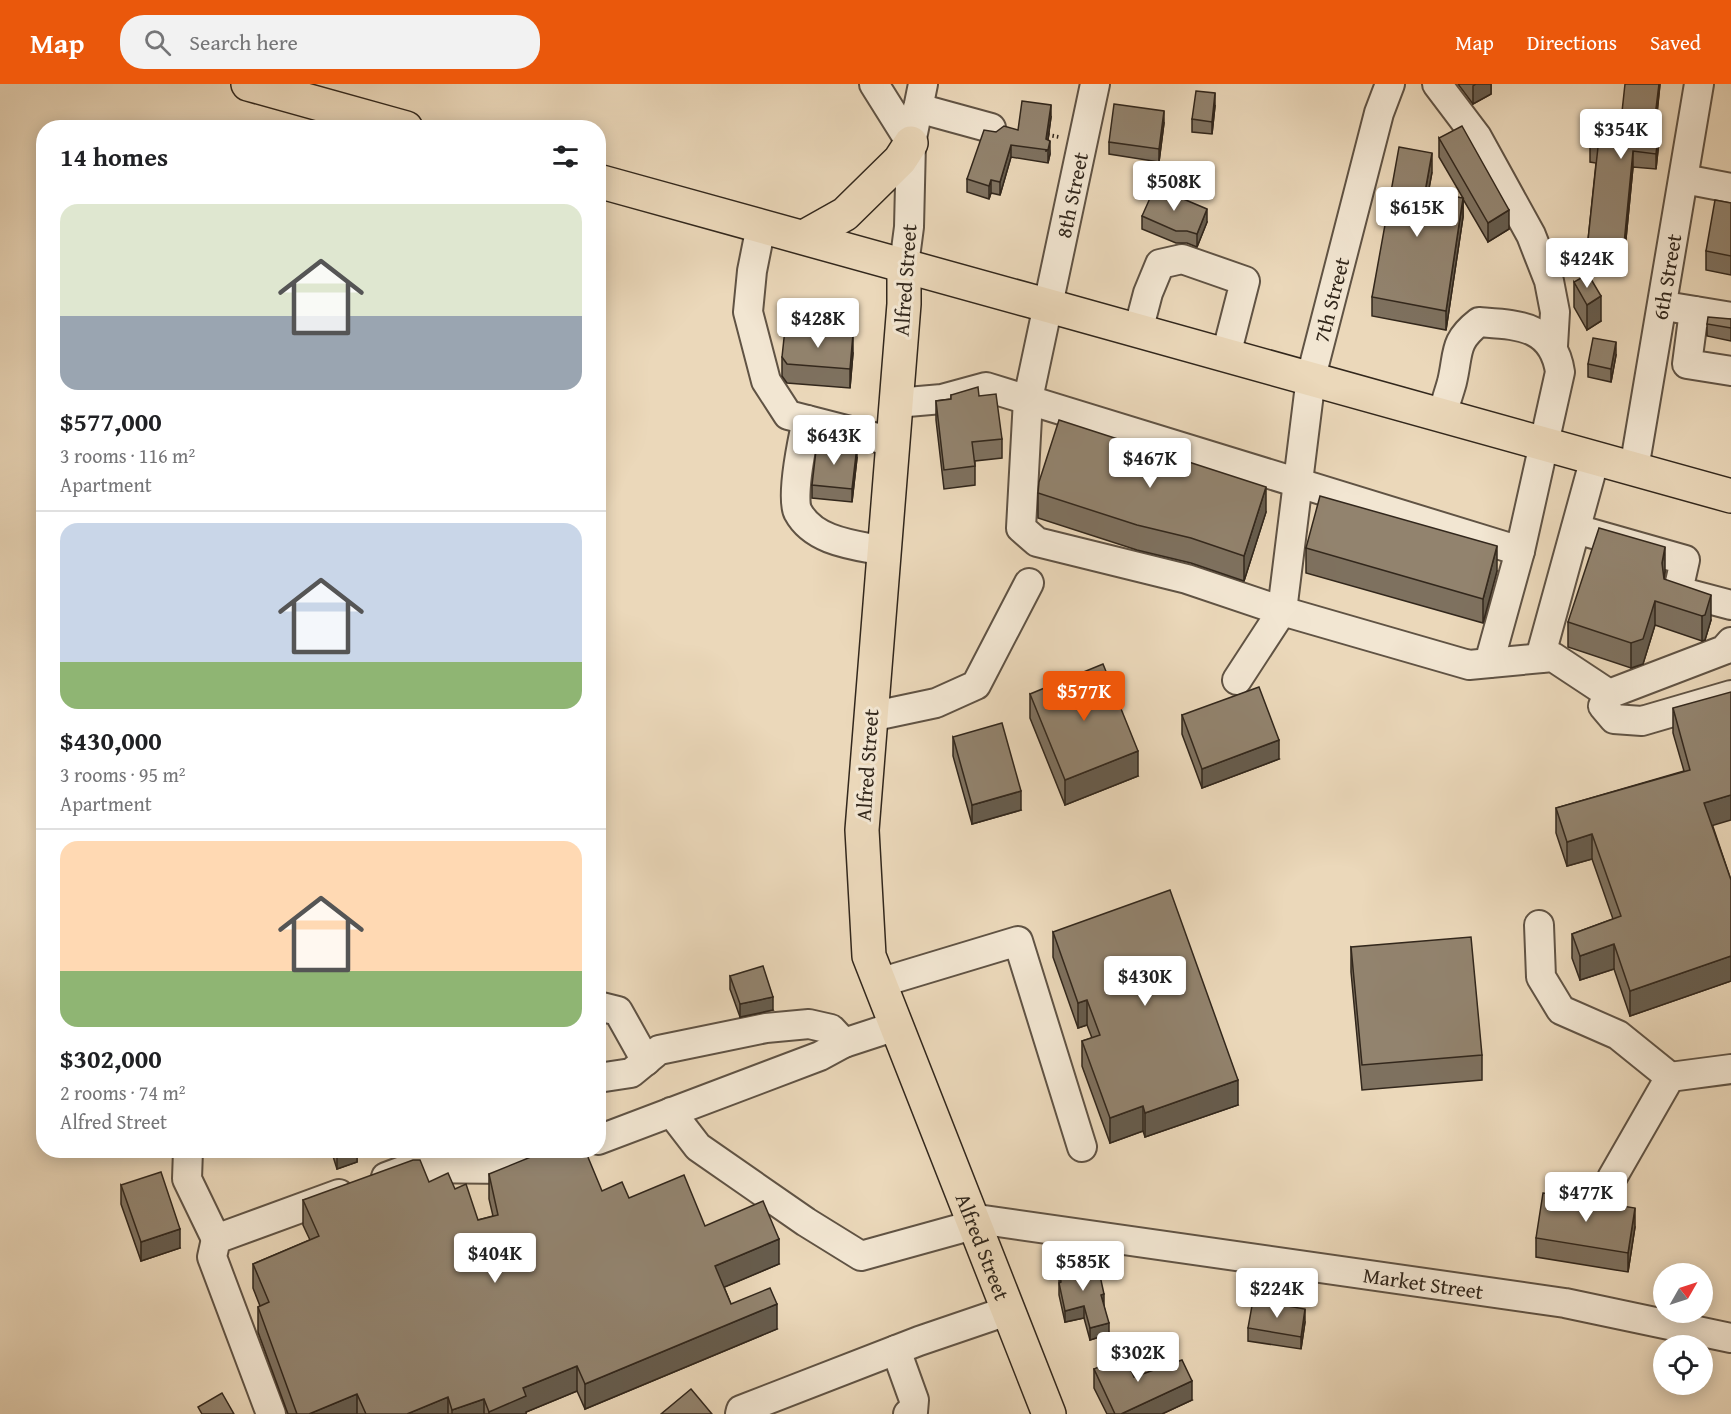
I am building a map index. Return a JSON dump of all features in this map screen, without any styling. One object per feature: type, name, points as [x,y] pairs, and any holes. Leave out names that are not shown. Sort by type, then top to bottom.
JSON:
[{"type":"main road","points":[[248,84],[377,120]]},
{"type":"main road","points":[[804,237],[845,214],[900,160],[911,143]]},
{"type":"main road","points":[[606,183],[1048,307],[1311,377],[1731,496]]},
{"type":"main road","name":"Alfred Street","points":[[904,265],[904,304],[862,830],[869,956],[1049,1414]]},
{"type":"street","points":[[874,84],[911,143]]},
{"type":"street","name":"8th Street","points":[[1095,84],[1065,194],[1048,307],[1028,399],[1021,528],[1037,542],[1187,579],[1282,611]]},
{"type":"street","name":"7th Street","points":[[1282,611],[1311,377],[1379,113],[1390,84]]},
{"type":"street","points":[[1437,84],[1477,137],[1531,235],[1549,281],[1555,312],[1553,346],[1560,372],[1520,551],[1489,663]]},
{"type":"street","name":"6th Street","points":[[1634,469],[1699,84]]},
{"type":"street","points":[[921,96],[991,128]]},
{"type":"street","name":"Alfred Street","points":[[904,265],[909,227],[911,143],[921,96]]},
{"type":"street","points":[[1684,179],[1731,188]]},
{"type":"street","points":[[761,226],[752,271],[748,312],[766,381],[788,415],[893,442]]},
{"type":"street","points":[[1138,331],[1148,293],[1160,264],[1182,259],[1245,281],[1226,355]]},
{"type":"street","points":[[1663,305],[1731,317]]},
{"type":"street","points":[[1694,310],[1687,364],[1731,371]]},
{"type":"street","points":[[1442,415],[1452,380],[1458,346],[1468,330],[1479,322],[1514,324],[1537,332],[1553,346]]},
{"type":"street","points":[[896,403],[942,399],[986,387],[1520,551]]},
{"type":"street","points":[[807,420],[796,472],[796,511],[811,530],[844,543],[885,551]]},
{"type":"street","points":[[1540,658],[1596,458]]},
{"type":"street","points":[[1576,529],[1685,560],[1678,591],[1731,605]]},
{"type":"street","points":[[870,717],[936,703],[976,685],[1029,583]]},
{"type":"street","points":[[1237,680],[1282,611],[1468,664],[1553,657],[1609,694]]},
{"type":"street","points":[[1731,642],[1724,650],[1609,694],[1604,706],[1614,719],[1642,721],[1731,695]]},
{"type":"street","points":[[1539,925],[1541,977],[1561,1010],[1618,1035],[1670,1077],[1731,1069]]},
{"type":"street","points":[[879,983],[1018,941],[1082,1147]]},
{"type":"street","points":[[606,1008],[618,1011],[646,1061]]},
{"type":"street","points":[[606,1077],[631,1072],[659,1050],[766,1028],[809,1024],[831,1029],[844,1043]]},
{"type":"street","points":[[606,1137],[820,1056],[844,1043],[896,1026]]},
{"type":"street","points":[[1612,1178],[1670,1077]]},
{"type":"street","points":[[670,1112],[698,1147],[806,1222],[861,1256],[972,1222]]},
{"type":"street","points":[[188,1158],[187,1179],[216,1239],[212,1257],[271,1414]]},
{"type":"street","points":[[216,1239],[410,1168],[521,1169],[549,1158]]},
{"type":"street","name":"Market Street","points":[[972,1222],[1565,1303],[1731,1338]]},
{"type":"street","points":[[740,1414],[741,1410],[896,1350],[1007,1311]]},
{"type":"street","points":[[896,1350],[914,1400],[913,1412],[908,1414]]},
{"type":"building","points":[[1625,84],[1659,84],[1654,125],[1659,125],[1656,154],[1633,151],[1624,244],[1588,240],[1598,147],[1590,146],[1593,118],[1621,121]]},
{"type":"building","points":[[1196,91],[1215,93],[1212,122],[1192,119]]},
{"type":"building","points":[[1022,101],[1051,105],[1046,139],[1050,141],[1048,150],[1011,145],[1000,182],[991,180],[989,186],[967,179],[984,130],[996,132],[1004,126],[1018,130]]},
{"type":"building","points":[[1114,104],[1164,111],[1159,149],[1109,142]]},
{"type":"building","points":[[1462,126],[1509,210],[1488,223],[1439,138]]},
{"type":"building","points":[[1399,147],[1432,153],[1425,192],[1463,198],[1446,311],[1372,297]]},
{"type":"building","points":[[1155,187],[1207,209],[1197,234],[1176,231],[1142,216]]},
{"type":"building","points":[[1715,200],[1731,203],[1731,256],[1706,251]]},
{"type":"building","points":[[1588,274],[1601,296],[1587,305],[1574,282]]},
{"type":"building","points":[[1708,317],[1731,319],[1731,328],[1707,324]]},
{"type":"building","points":[[785,329],[853,334],[850,369],[787,364],[782,357]]},
{"type":"building","points":[[1593,338],[1616,342],[1611,369],[1588,364]]},
{"type":"building","points":[[978,387],[979,396],[996,394],[1002,439],[972,442],[975,466],[944,470],[936,401],[951,399],[951,395]]},
{"type":"building","points":[[1059,420],[1266,487],[1244,556],[1038,493],[1039,482]]},
{"type":"building","points":[[817,442],[857,446],[852,489],[812,485]]},
{"type":"building","points":[[1320,496],[1497,546],[1483,599],[1306,548]]},
{"type":"building","points":[[1599,528],[1665,547],[1662,563],[1664,579],[1711,595],[1705,615],[1655,601],[1643,639],[1631,643],[1568,622]]},
{"type":"building","points":[[1103,664],[1138,751],[1065,780],[1030,694]]},
{"type":"building","points":[[1259,687],[1279,740],[1202,769],[1182,715]]},
{"type":"building","points":[[1731,692],[1731,795],[1704,803],[1731,880],[1731,956],[1630,991],[1614,944],[1580,956],[1572,934],[1621,916],[1592,834],[1567,842],[1556,808],[1690,770],[1673,708]]},
{"type":"building","points":[[1002,723],[1021,791],[972,805],[953,737]]},
{"type":"building","points":[[1170,890],[1238,1080],[1145,1113],[1143,1106],[1110,1118],[1082,1041],[1100,1035],[1087,1000],[1078,1003],[1053,932]]},
{"type":"building","points":[[1471,937],[1482,1055],[1362,1065],[1351,947]]},
{"type":"building","points":[[763,966],[773,997],[740,1004],[730,976]]},
{"type":"building","points":[[528,1158],[588,1158],[602,1191],[622,1182],[629,1198],[684,1175],[705,1226],[763,1201],[779,1239],[715,1266],[731,1304],[770,1288],[777,1304],[585,1384],[577,1366],[523,1388],[526,1396],[489,1412],[484,1399],[452,1410],[448,1397],[407,1414],[366,1414],[357,1394],[309,1414],[297,1414],[258,1307],[269,1302],[253,1264],[319,1236],[303,1200],[413,1160],[420,1160],[429,1182],[448,1173],[455,1189],[466,1184],[478,1220],[498,1215],[489,1174]]},
{"type":"building","points":[[161,1172],[180,1229],[141,1242],[121,1185]]},
{"type":"building","points":[[1543,1193],[1635,1208],[1628,1253],[1536,1238]]},
{"type":"building","points":[[1083,1259],[1089,1274],[1099,1271],[1104,1294],[1101,1295],[1109,1323],[1090,1328],[1084,1306],[1065,1311],[1059,1283],[1061,1282],[1059,1265]]},
{"type":"building","points":[[1253,1300],[1305,1309],[1301,1337],[1248,1328]]},
{"type":"building","points":[[1124,1355],[1134,1377],[1182,1360],[1192,1381],[1121,1414],[1115,1414],[1094,1369]]},
{"type":"building","points":[[691,1389],[712,1414],[661,1414]]},
{"type":"building","points":[[222,1393],[234,1414],[202,1414],[198,1407]]}]
